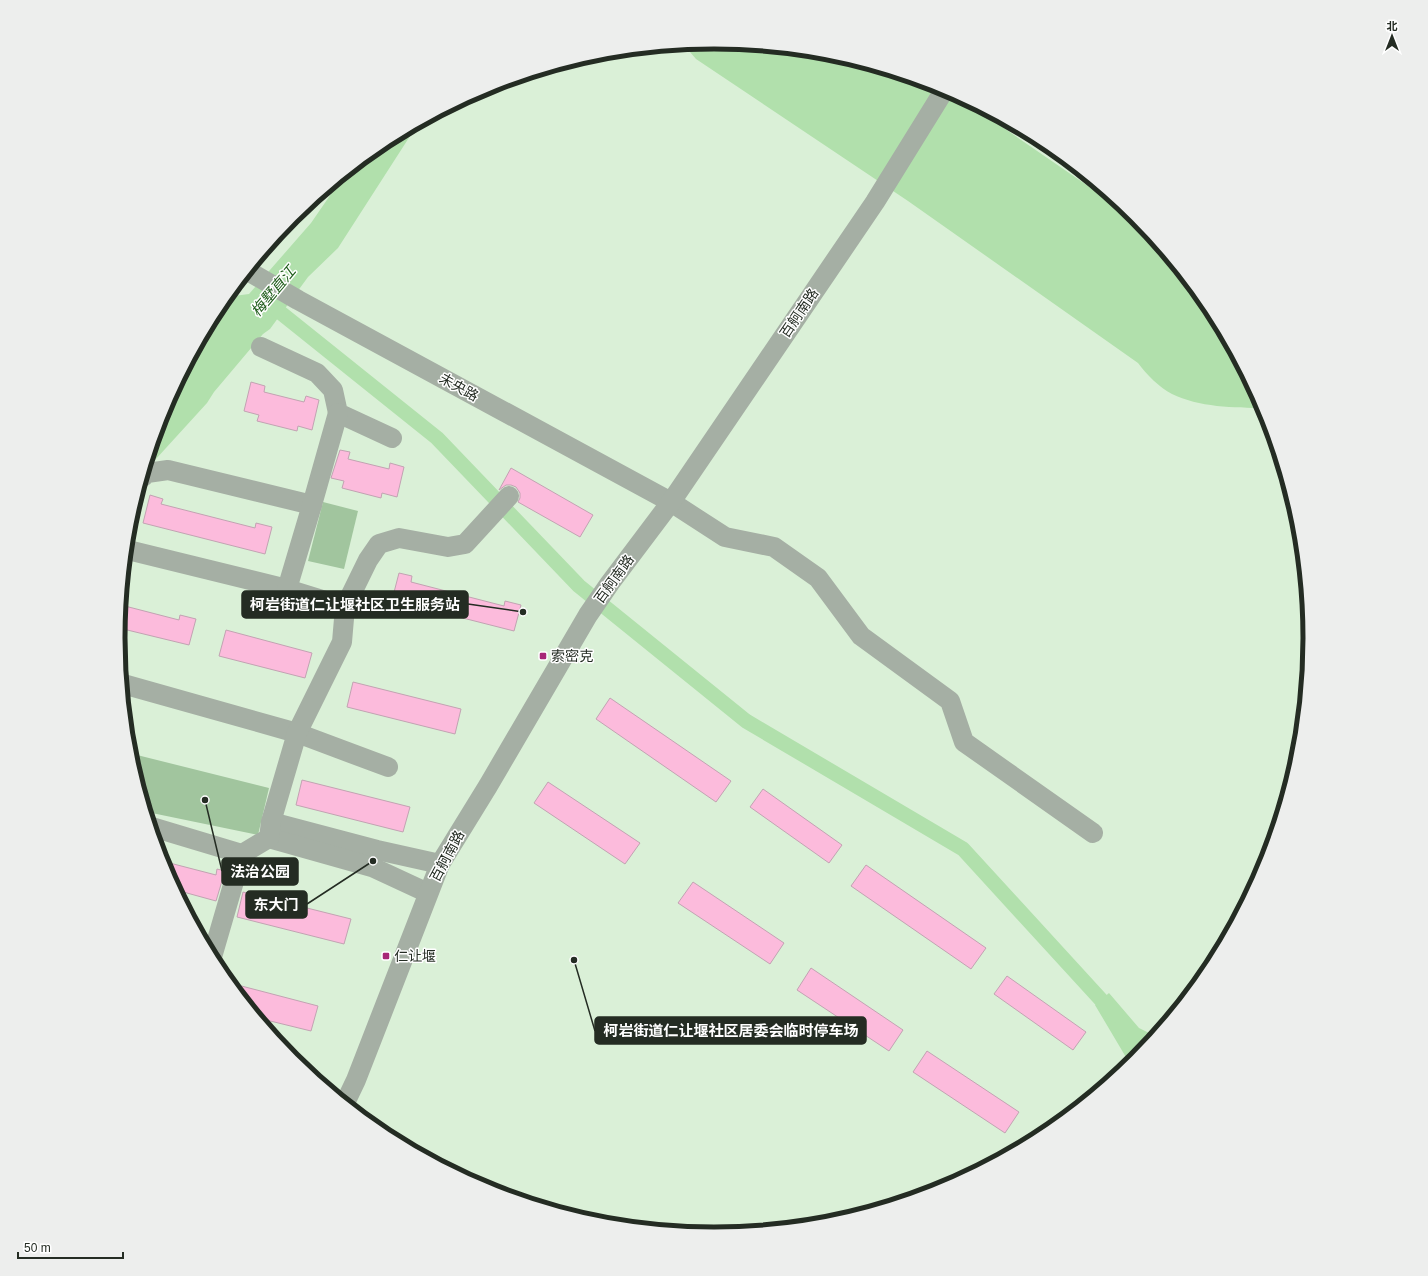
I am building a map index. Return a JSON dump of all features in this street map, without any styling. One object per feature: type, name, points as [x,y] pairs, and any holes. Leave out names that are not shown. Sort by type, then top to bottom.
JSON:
[{"type":"street","name":"百舸南路","points":[[347,1099],[356,1080],[440,864],[488,786],[588,614],[671,502],[875,202],[941,95]]},
{"type":"street","name":"未央路","points":[[252,273],[298,300],[671,502],[725,537],[774,547],[818,578],[861,636],[950,701],[964,742],[1093,832]]},
{"type":"street","points":[[261,347],[317,373],[333,390],[338,413],[287,589]]},
{"type":"street","points":[[338,413],[392,438]]},
{"type":"street","points":[[149,473],[168,470],[312,505]]},
{"type":"street","points":[[214,949],[242,854],[270,830],[297,733],[342,642],[345,607],[368,560],[379,544],[399,538],[448,548],[465,544],[510,496]]},
{"type":"street","points":[[132,551],[287,589],[345,607]]},
{"type":"street","points":[[127,685],[297,733],[388,767]]},
{"type":"street","points":[[157,829],[242,854]]},
{"type":"street","points":[[270,830],[377,850],[440,864]]},
{"type":"street","points":[[270,830],[372,867],[428,893]]},
{"type":"shaded area","points":[[323,502],[358,511],[344,569],[308,561]]},
{"type":"shaded area","points":[[136,755],[269,788],[258,835],[152,813]]},
{"type":"water","points":[[686,50],[753,50],[829,60],[903,80],[939,94],[988,117],[1104,197],[1157,250],[1181,279],[1204,311],[1242,377],[1256,408],[1217,406],[1193,402],[1172,394],[1162,388],[1138,363],[908,201],[696,59]]},
{"type":"water","name":"梅墅直江","points":[[412,133],[338,248],[308,277],[270,329],[263,334],[214,392],[207,403],[152,464],[170,413],[186,377],[204,343],[224,311],[235,296],[249,294],[311,223],[331,194],[332,190],[355,171],[387,148]]},
{"type":"water","points":[[1109,993],[1139,1028],[1150,1033],[1126,1058],[1095,1005]]},
{"type":"building","points":[[251,382],[265,386],[264,392],[304,402],[306,396],[319,400],[312,430],[298,426],[297,431],[257,421],[259,415],[244,411]]},
{"type":"building","points":[[340,450],[350,452],[348,459],[389,469],[390,463],[404,467],[397,497],[382,493],[381,498],[342,488],[344,481],[331,478]]},
{"type":"building","points":[[511,468],[593,515],[580,537],[518,502],[520,493],[516,487],[506,485],[499,490]]},
{"type":"building","points":[[150,495],[163,499],[161,504],[255,528],[256,523],[272,527],[265,554],[143,523]]},
{"type":"building","points":[[399,573],[412,576],[411,582],[504,606],[505,601],[521,605],[514,631],[392,600]]},
{"type":"building","points":[[126,606],[179,620],[180,615],[196,619],[189,645],[125,630]]},
{"type":"building","points":[[226,630],[312,653],[305,678],[219,656]]},
{"type":"building","points":[[353,682],[461,709],[455,734],[347,707]]},
{"type":"building","points":[[610,698],[731,781],[716,802],[596,719]]},
{"type":"building","points":[[302,780],[410,807],[403,832],[296,805]]},
{"type":"building","points":[[548,782],[640,843],[625,864],[534,803]]},
{"type":"building","points":[[763,789],[842,845],[829,863],[750,807]]},
{"type":"building","points":[[170,863],[216,875],[217,869],[225,871],[216,901],[183,892]]},
{"type":"building","points":[[866,865],[986,948],[971,969],[851,886]]},
{"type":"building","points":[[693,882],[784,943],[770,964],[678,903]]},
{"type":"building","points":[[243,892],[351,919],[344,944],[237,917]]},
{"type":"building","points":[[811,968],[903,1030],[889,1051],[797,990]]},
{"type":"building","points":[[1007,976],[1086,1032],[1073,1050],[994,994]]},
{"type":"building","points":[[239,985],[318,1006],[311,1031],[266,1020]]},
{"type":"building","points":[[927,1051],[1019,1112],[1005,1133],[913,1072]]},
{"type":"waterway","name":"梅墅直江","points":[[266,301],[437,438],[579,586],[746,721],[963,849],[1115,1015]]},
{"type":"place","name":"柯岩街道仁让堰社区卫生服务站","points":[[523,612]]},
{"type":"place","name":"索密克","points":[[543,656]]},
{"type":"place","name":"法治公园","points":[[205,800]]},
{"type":"place","name":"东大门","points":[[373,861]]},
{"type":"place","name":"仁让堰","points":[[386,956]]},
{"type":"place","name":"柯岩街道仁让堰社区居委会临时停车场","points":[[574,960]]}]
